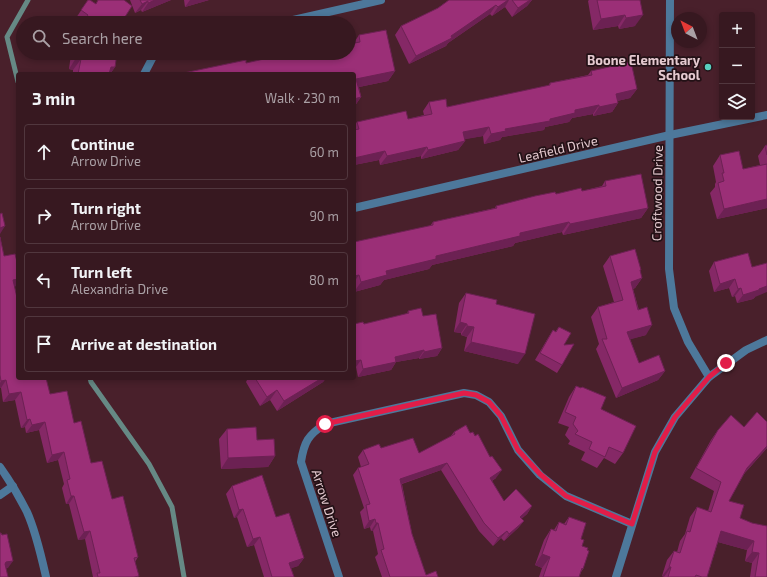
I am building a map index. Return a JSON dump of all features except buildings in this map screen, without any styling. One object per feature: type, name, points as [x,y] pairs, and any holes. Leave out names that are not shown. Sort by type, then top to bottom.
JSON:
[{"type":"street","points":[[311,16],[381,0]]},
{"type":"street","name":"Croftwood Drive","points":[[670,0],[668,269],[674,308],[688,342],[709,377]]},
{"type":"street","points":[[145,72],[151,60]]},
{"type":"street","name":"Leafield Drive","points":[[356,208],[767,115]]},
{"type":"street","points":[[616,577],[655,452],[675,417],[709,377],[726,363],[746,350],[767,340]]},
{"type":"street","name":"Arrow Drive","points":[[338,577],[301,462],[302,449],[308,437],[315,430],[325,424],[464,393],[476,395],[489,402],[501,416],[518,450],[540,474],[566,496],[632,524]]},
{"type":"street","points":[[0,467],[13,486],[27,513],[39,546],[46,577]]},
{"type":"street","points":[[0,495],[13,486]]},
{"type":"waterway","points":[[19,16],[28,0]]},
{"type":"waterway","points":[[16,21],[7,37],[16,74]]},
{"type":"waterway","points":[[90,380],[149,464],[172,507],[184,577]]},
{"type":"place","name":"Boone Elementary School","points":[[708,67]]},
{"type":"route","points":[[325,424],[464,393],[476,395],[489,402],[501,416],[518,450],[540,474],[566,496],[632,524],[655,452],[675,417],[690,397],[709,377],[726,363]]}]
